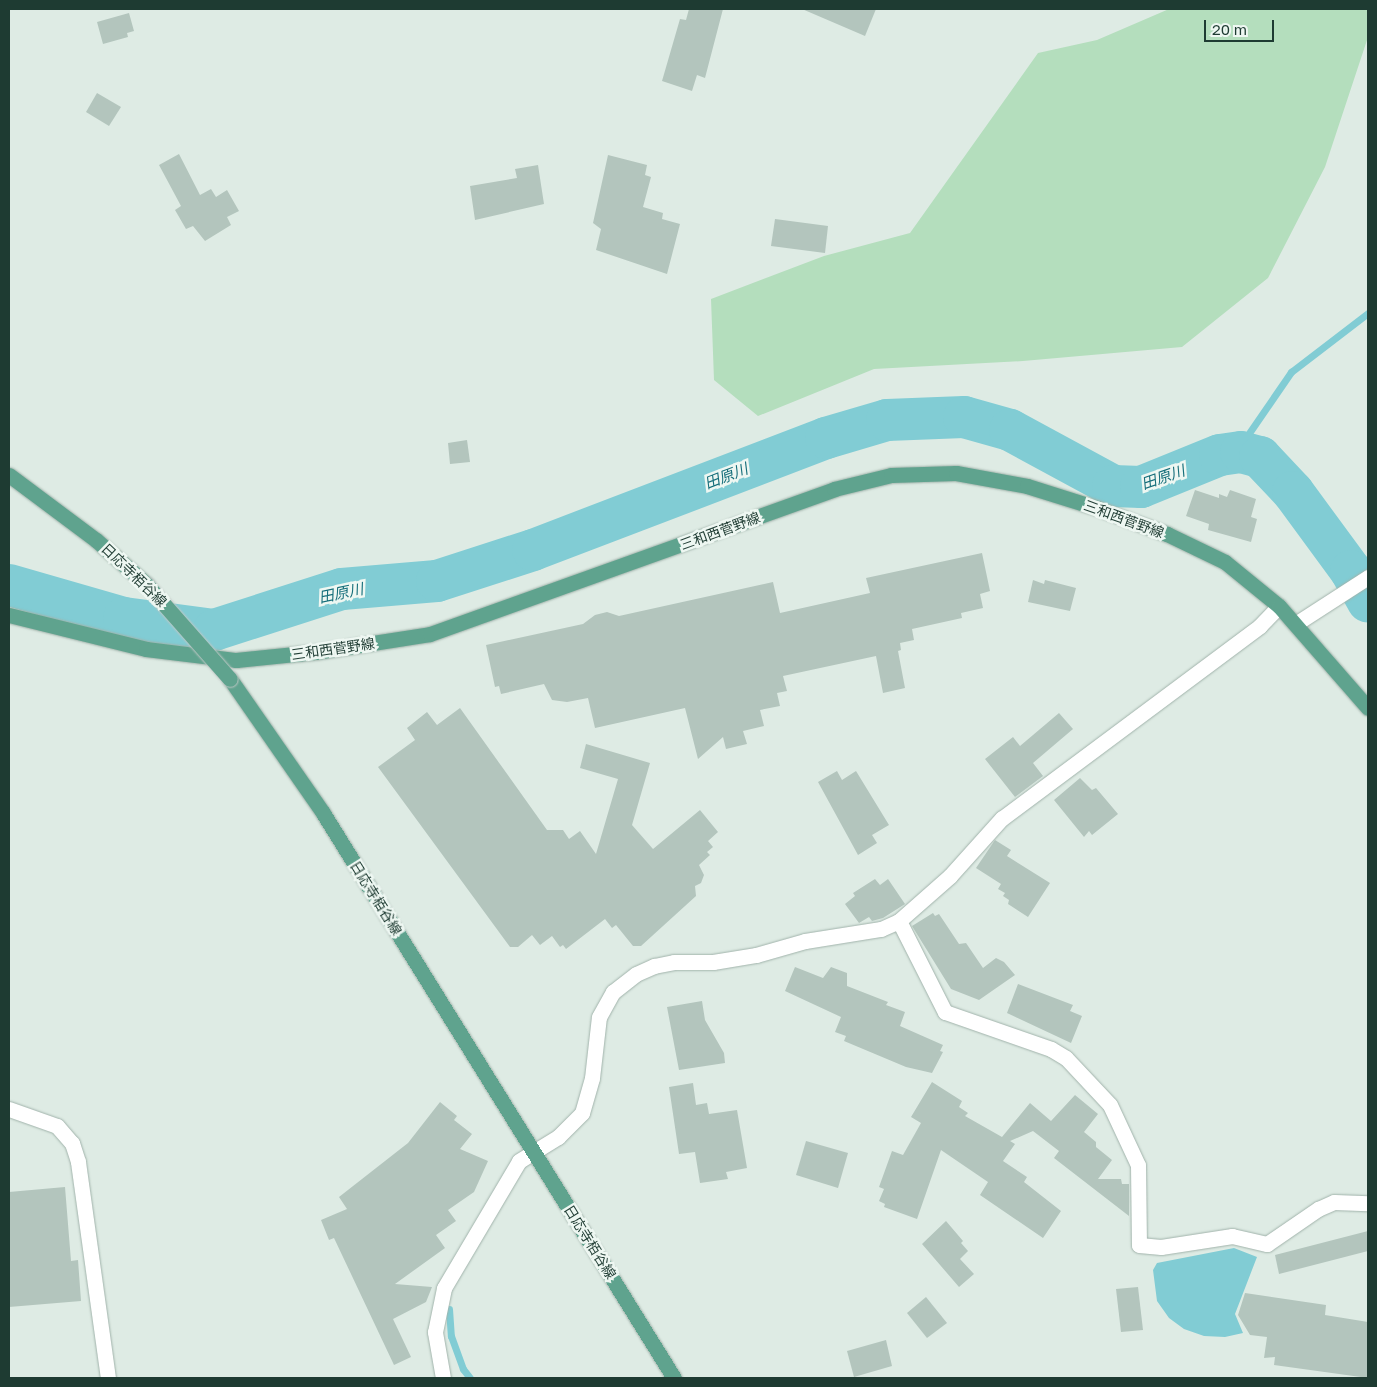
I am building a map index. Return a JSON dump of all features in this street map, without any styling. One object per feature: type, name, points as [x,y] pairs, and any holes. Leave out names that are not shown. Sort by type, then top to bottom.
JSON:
[{"type":"main road","name":"三和西菅野線","points":[[9,615],[164,652],[236,660],[315,652],[430,634],[834,489],[891,475],[956,473],[1027,486],[1167,534],[1225,562],[1297,623],[1368,708]]},
{"type":"main road","name":"日応寺栢谷線","points":[[9,475],[96,540],[147,585],[230,679],[324,813],[674,1378]]},
{"type":"street","points":[[1297,623],[1368,577]]},
{"type":"street","points":[[443,1378],[436,1332],[444,1288],[519,1161],[558,1137],[582,1113],[588,1097],[599,1017],[604,1003],[636,974],[674,962],[713,962],[756,955],[805,941],[881,929],[898,921],[950,876],[1002,818],[1260,626],[1279,606]]},
{"type":"street","points":[[898,921],[945,1012],[1051,1049],[1066,1058],[1110,1105],[1138,1166],[1139,1244],[1161,1247],[1232,1236],[1267,1244],[1318,1209],[1334,1202],[1368,1203]]},
{"type":"street","points":[[9,1109],[58,1126],[72,1143],[78,1162],[108,1378]]},
{"type":"green space","points":[[1169,9],[1368,9],[1368,37],[1325,167],[1268,278],[1182,347],[1023,361],[874,369],[758,416],[714,380],[711,299],[824,256],[910,233],[1038,53],[1097,40]]},
{"type":"water","points":[[1234,1248],[1257,1257],[1235,1314],[1243,1333],[1225,1337],[1204,1336],[1184,1329],[1169,1318],[1157,1301],[1153,1270],[1157,1263]]},
{"type":"building","points":[[689,9],[723,9],[705,78],[697,75],[692,91],[662,81],[680,19],[686,20]]},
{"type":"building","points":[[802,9],[876,9],[865,36]]},
{"type":"building","points":[[129,13],[134,31],[127,33],[128,37],[103,44],[97,22]]},
{"type":"building","points":[[97,93],[121,107],[109,126],[86,112]]},
{"type":"building","points":[[179,154],[200,195],[211,189],[216,197],[227,190],[239,211],[227,217],[231,225],[205,241],[193,226],[186,229],[175,210],[181,206],[159,165]]},
{"type":"building","points":[[608,155],[647,165],[645,175],[651,177],[643,207],[663,213],[662,219],[680,224],[667,274],[596,250],[601,229],[593,223]]},
{"type":"building","points":[[538,165],[544,204],[475,220],[470,186],[517,178],[515,169]]},
{"type":"building","points":[[775,219],[828,226],[825,253],[771,246]]},
{"type":"building","points":[[467,440],[470,462],[450,464],[448,443]]},
{"type":"building","points":[[1195,490],[1219,498],[1219,494],[1227,497],[1230,490],[1256,499],[1251,517],[1257,519],[1251,542],[1208,530],[1209,524],[1186,516]]},
{"type":"building","points":[[982,553],[990,591],[980,594],[983,608],[961,613],[962,618],[912,629],[914,640],[900,643],[901,650],[898,651],[905,688],[883,693],[876,656],[783,676],[787,691],[777,693],[780,706],[760,710],[764,726],[743,731],[747,744],[726,749],[723,737],[698,759],[685,708],[595,728],[588,698],[567,702],[552,700],[544,684],[501,694],[499,686],[495,687],[486,645],[583,624],[595,615],[607,612],[619,616],[773,582],[780,613],[870,593],[866,578]]},
{"type":"building","points":[[1033,580],[1044,584],[1045,580],[1076,588],[1070,611],[1028,602]]},
{"type":"building","points":[[460,708],[547,830],[563,830],[569,839],[580,831],[596,854],[618,779],[580,768],[586,744],[650,763],[632,825],[653,849],[700,810],[718,832],[708,841],[713,847],[707,852],[710,855],[699,865],[704,875],[701,883],[695,886],[696,896],[641,946],[633,946],[616,925],[612,928],[605,919],[566,949],[563,945],[560,947],[552,936],[540,945],[532,935],[518,947],[510,947],[378,767],[415,740],[407,728],[427,712],[437,725]]},
{"type":"building","points":[[1059,713],[1073,729],[1033,763],[1043,776],[1015,797],[985,759],[1013,737],[1020,746]]},
{"type":"building","points":[[837,771],[842,780],[856,771],[889,825],[872,835],[877,843],[858,855],[818,782]]},
{"type":"building","points":[[1080,778],[1092,790],[1096,788],[1118,814],[1092,835],[1089,831],[1084,837],[1054,800]]},
{"type":"building","points":[[995,840],[1011,850],[1007,856],[1050,883],[1028,917],[1008,904],[1009,900],[1003,896],[1005,893],[998,889],[1001,884],[976,868]]},
{"type":"building","points":[[875,879],[880,885],[888,879],[905,904],[883,918],[872,921],[869,917],[859,923],[845,904],[855,896],[853,893]]},
{"type":"building","points":[[933,913],[935,916],[939,914],[959,944],[966,943],[983,968],[996,958],[1004,962],[1015,975],[979,1000],[951,989],[912,926]]},
{"type":"building","points":[[795,967],[823,978],[831,967],[847,973],[847,986],[888,1002],[886,1005],[905,1012],[900,1026],[943,1045],[940,1051],[943,1052],[932,1073],[906,1067],[844,1041],[846,1036],[835,1032],[841,1017],[785,991]]},
{"type":"building","points":[[1018,984],[1073,1005],[1070,1011],[1082,1016],[1071,1043],[1007,1013]]},
{"type":"building","points":[[702,1001],[705,1020],[724,1053],[725,1063],[679,1070],[667,1007]]},
{"type":"building","points":[[932,1082],[962,1101],[959,1107],[968,1113],[965,1116],[1002,1137],[1030,1103],[1051,1121],[1075,1095],[1098,1114],[1084,1132],[1096,1142],[1096,1147],[1112,1160],[1098,1179],[1121,1179],[1122,1184],[1129,1184],[1129,1216],[1054,1158],[1059,1151],[1033,1131],[1010,1141],[1015,1144],[1003,1161],[1027,1177],[1024,1182],[1061,1211],[1043,1238],[980,1195],[988,1182],[941,1150],[917,1219],[884,1207],[885,1204],[879,1201],[884,1189],[879,1187],[892,1151],[903,1155],[921,1123],[911,1117]]},
{"type":"building","points":[[693,1083],[696,1105],[707,1103],[709,1114],[737,1110],[747,1168],[726,1172],[728,1179],[700,1183],[695,1152],[679,1154],[669,1087]]},
{"type":"building","points":[[440,1102],[457,1116],[454,1120],[472,1134],[460,1149],[488,1161],[474,1192],[448,1210],[456,1221],[436,1235],[445,1248],[395,1284],[432,1287],[426,1302],[393,1319],[411,1357],[394,1365],[334,1238],[329,1240],[321,1220],[347,1209],[339,1197],[408,1143]]},
{"type":"building","points":[[806,1141],[848,1153],[838,1188],[796,1175]]},
{"type":"building","points":[[65,1187],[71,1261],[78,1260],[81,1301],[9,1307],[9,1192]]},
{"type":"building","points":[[946,1221],[963,1241],[961,1243],[968,1251],[960,1259],[974,1274],[959,1287],[922,1244]]},
{"type":"building","points":[[1368,1231],[1368,1251],[1279,1274],[1275,1255]]},
{"type":"building","points":[[1138,1287],[1143,1330],[1121,1332],[1116,1289]]},
{"type":"building","points":[[1245,1293],[1326,1305],[1325,1315],[1368,1322],[1368,1378],[1274,1365],[1275,1357],[1264,1358],[1267,1337],[1250,1335],[1238,1315]]},
{"type":"building","points":[[926,1297],[947,1323],[927,1338],[907,1313]]},
{"type":"building","points":[[886,1340],[892,1366],[854,1377],[847,1351]]},
{"type":"waterway","points":[[1241,452],[1247,436],[1291,372],[1368,313]]},
{"type":"waterway","name":"田原川","points":[[9,585],[124,618],[214,630],[342,589],[437,581],[533,550],[826,438],[887,420],[964,417],[1010,430],[1113,486],[1141,487],[1220,455],[1241,452],[1260,457],[1293,492],[1351,571],[1368,602]]},
{"type":"waterway","points":[[449,1309],[451,1336],[463,1369],[470,1378]]}]
